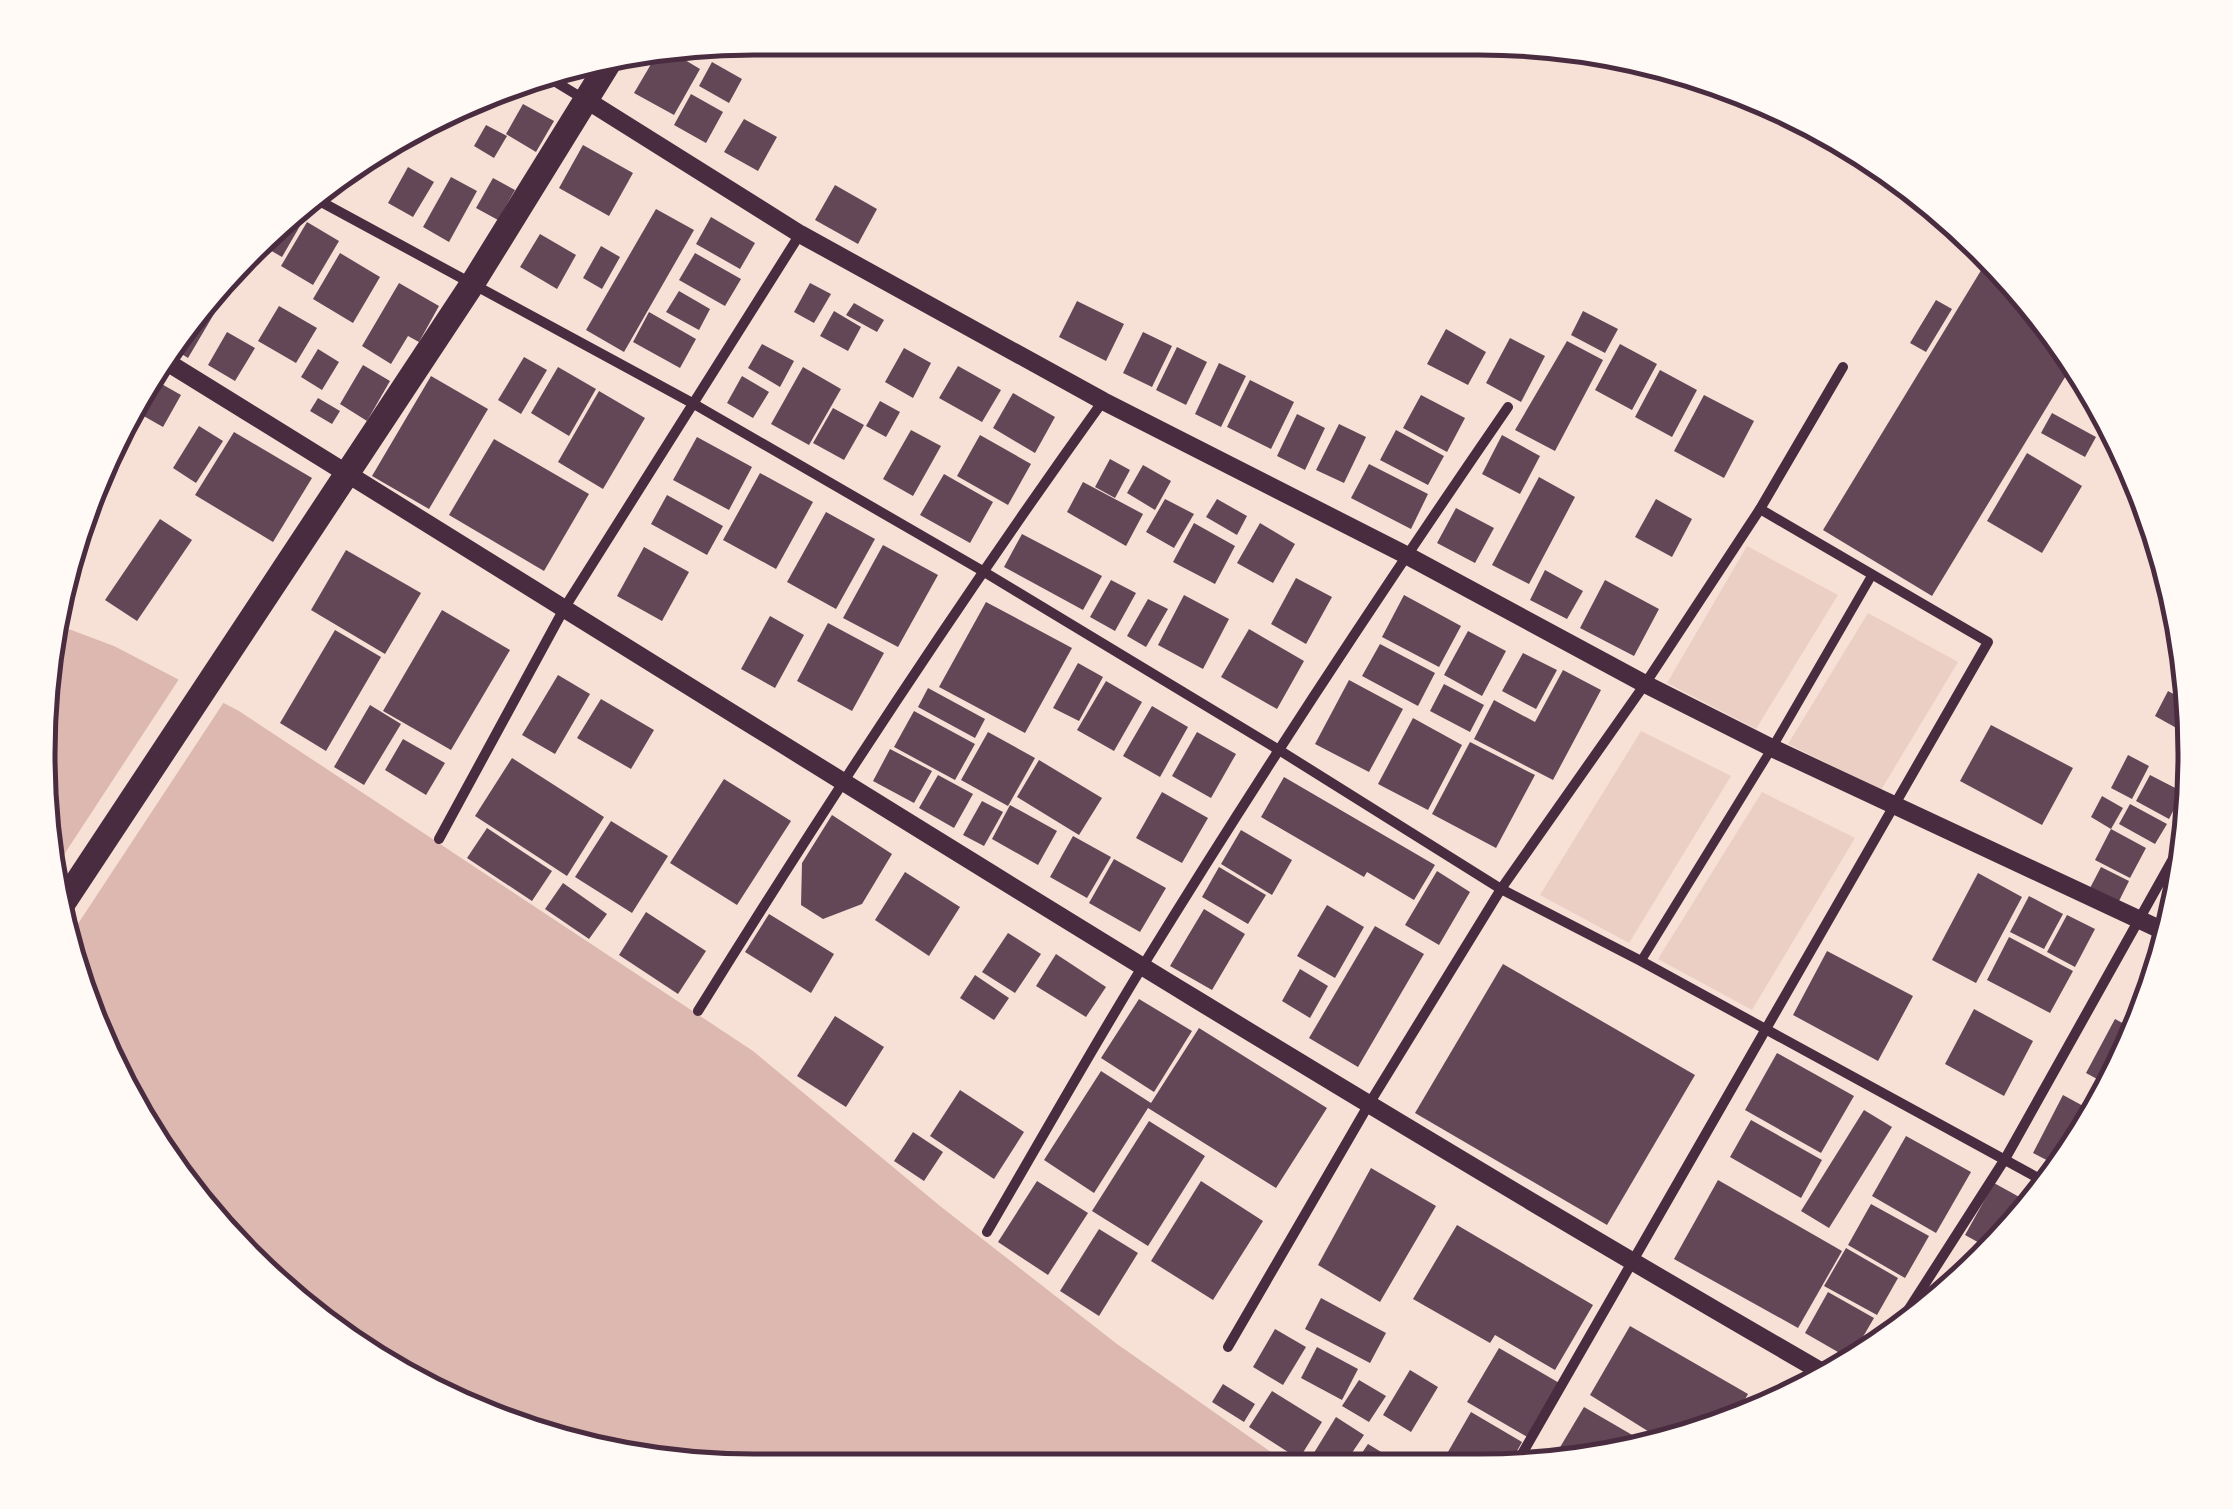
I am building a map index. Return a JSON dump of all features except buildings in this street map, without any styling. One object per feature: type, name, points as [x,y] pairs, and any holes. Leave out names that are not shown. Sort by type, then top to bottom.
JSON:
[{"type":"main road","points":[[69,895],[471,286],[604,71]]},
{"type":"street","points":[[558,84],[800,234],[1103,400],[1772,748],[2156,927]]},
{"type":"street","points":[[324,204],[694,404],[981,570],[1501,889],[2036,1176]]},
{"type":"street","points":[[440,839],[565,607],[800,234]]},
{"type":"street","points":[[173,366],[1142,967],[1814,1368]]},
{"type":"street","points":[[1228,1347],[1369,1104],[1501,889],[1645,684],[1760,508],[1842,367]]},
{"type":"street","points":[[698,1011],[841,782],[981,570],[1103,400]]},
{"type":"street","points":[[987,1232],[1142,967],[1406,555],[1508,406]]},
{"type":"street","points":[[1523,1453],[1988,642],[1760,508]]},
{"type":"street","points":[[1641,961],[1772,748],[1872,574]]},
{"type":"street","points":[[1915,1300],[2005,1158],[2169,865]]},
{"type":"shaded area","points":[[1747,546],[1838,595],[1756,729],[1667,683]]},
{"type":"shaded area","points":[[1868,613],[1958,662],[1881,790],[1788,744]]},
{"type":"shaded area","points":[[66,628],[114,646],[239,711],[753,1051],[940,1206],[1117,1344],[1274,1454],[754,1454],[663,1448],[573,1430],[487,1401],[445,1382],[366,1336],[293,1280],[229,1216],[173,1143],[127,1064],[108,1022],[68,891],[56,800],[56,709]]},
{"type":"shaded area","points":[[1641,731],[1731,776],[1629,943],[1540,895]]},
{"type":"shaded area","points":[[1762,792],[1855,838],[1752,1010],[1658,959]]},
{"type":"pier","points":[[181,676],[226,699],[77,926],[63,857]]}]
